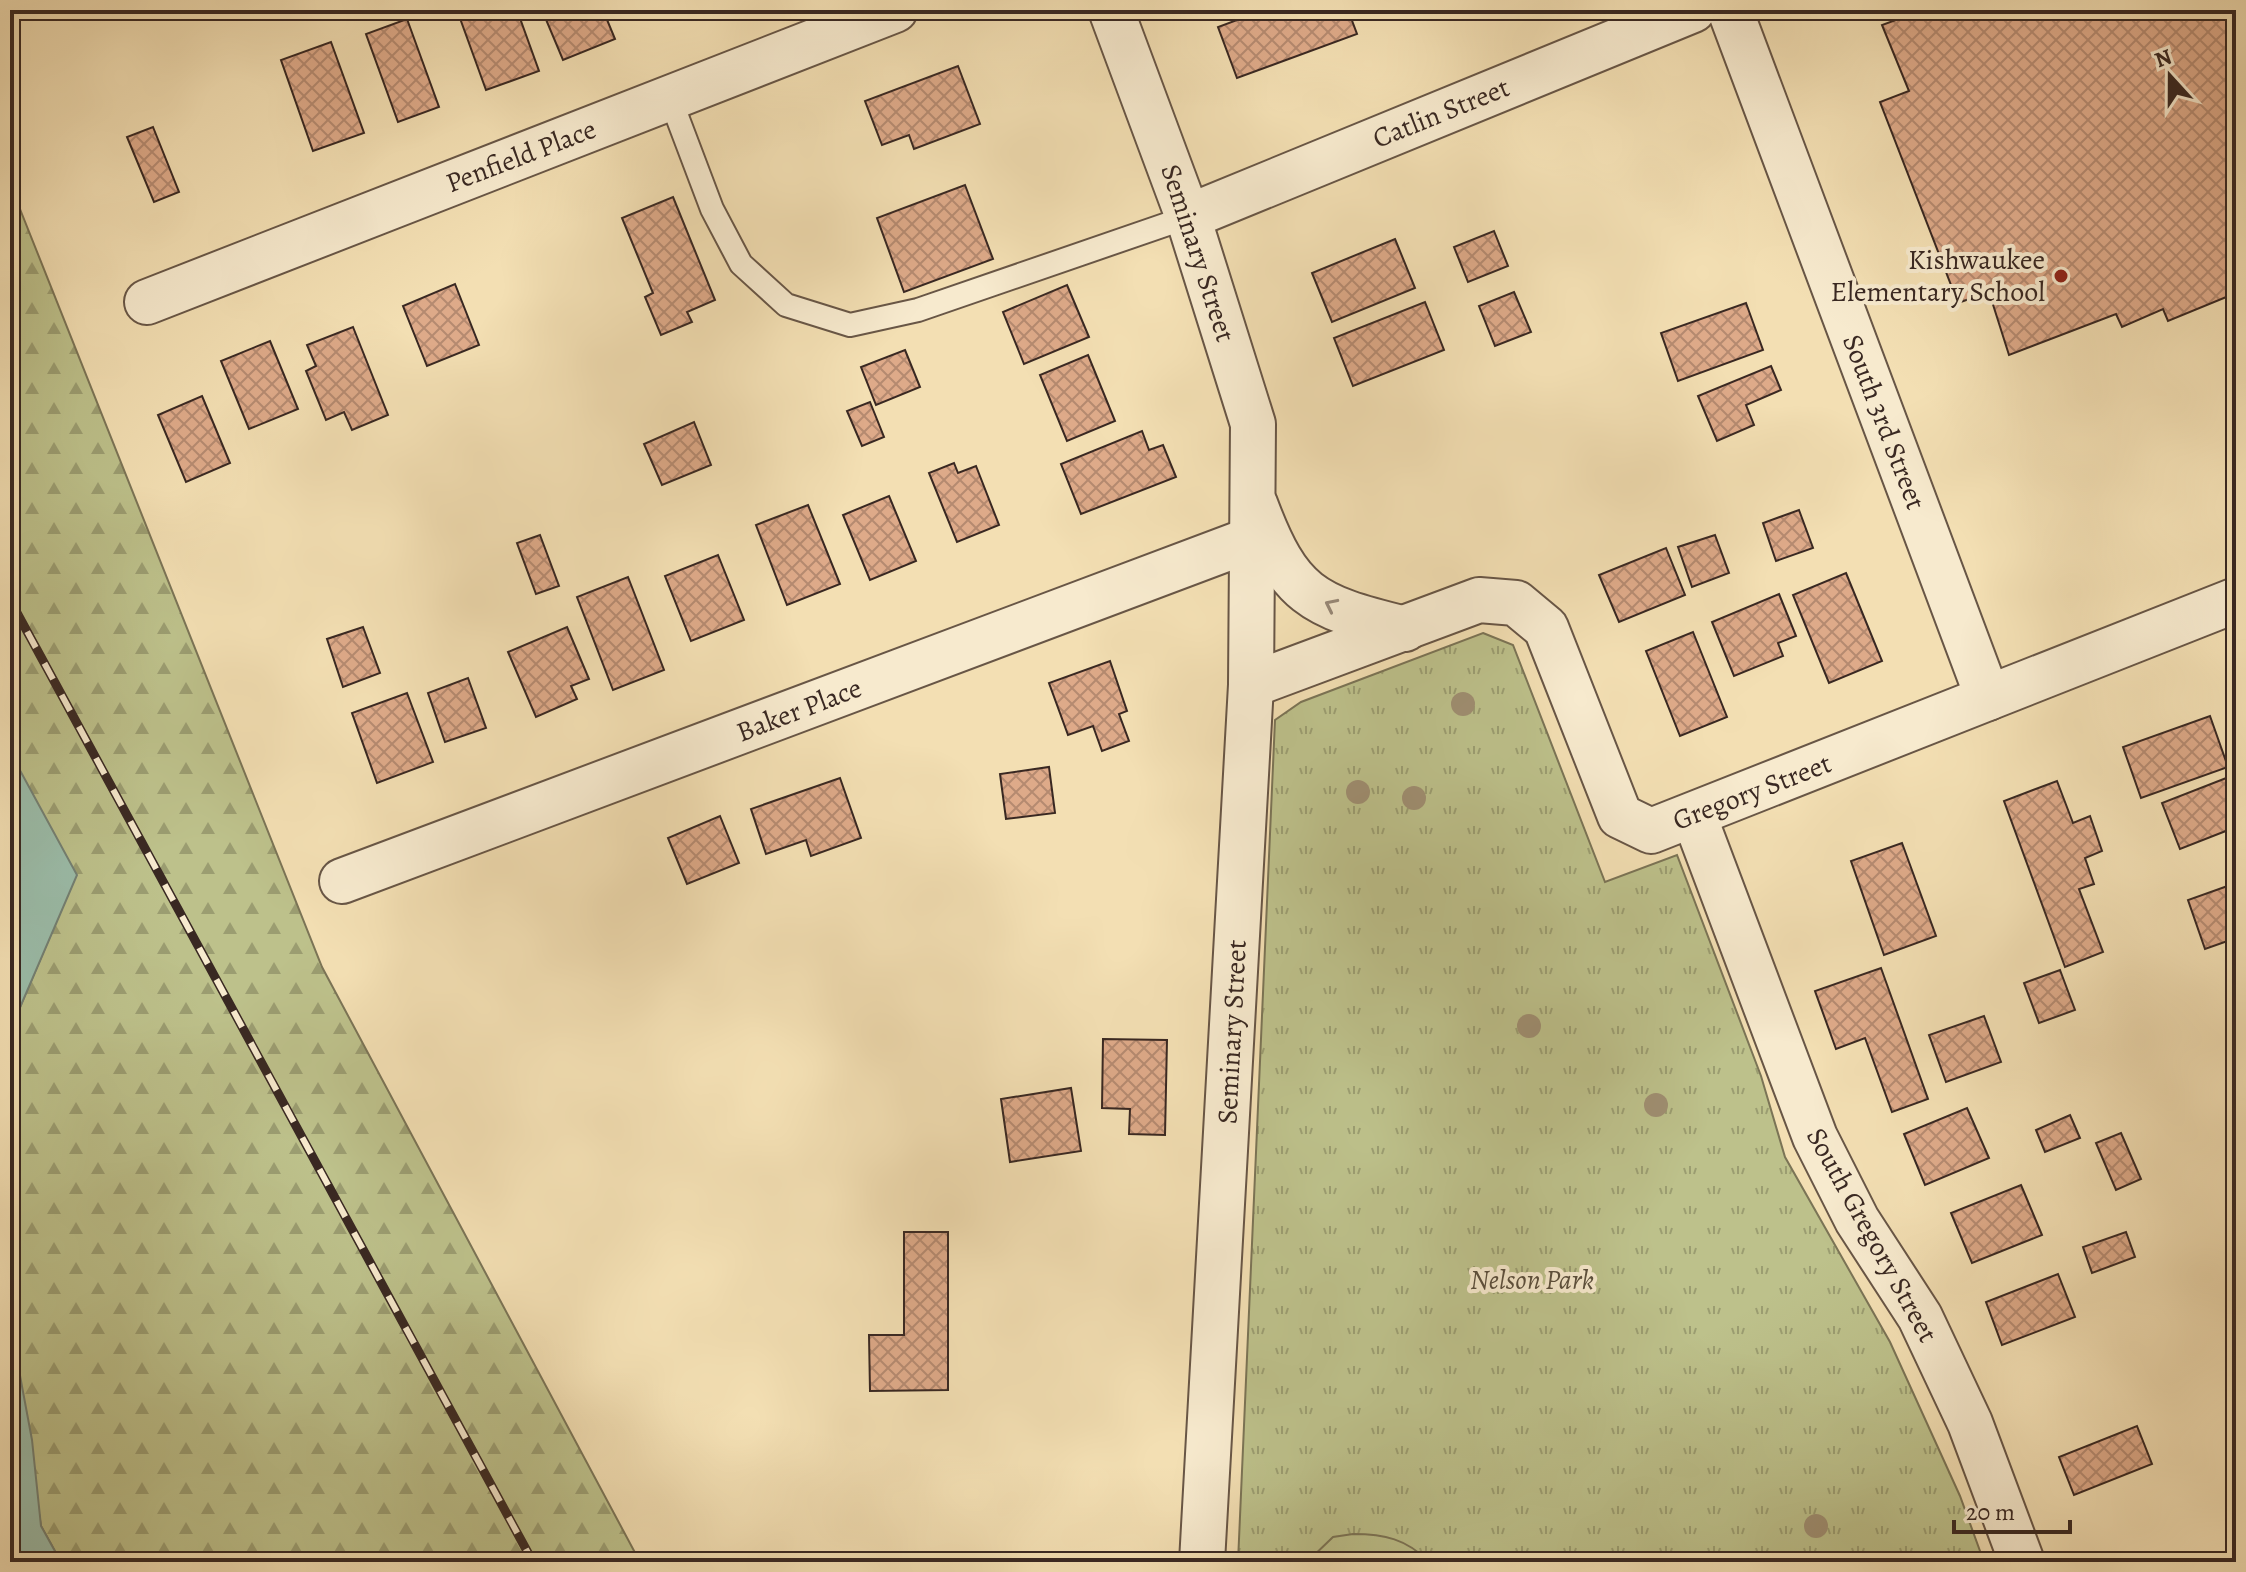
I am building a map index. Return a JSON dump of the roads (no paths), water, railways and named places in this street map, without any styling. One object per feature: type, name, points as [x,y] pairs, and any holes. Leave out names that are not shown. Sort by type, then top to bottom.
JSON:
[{"type":"street","name":"Penfield Place","points":[[147,302],[895,10]]},
{"type":"street","name":"Seminary Street","points":[[1111,10],[1188,217],[1253,424],[1255,520],[1251,685],[1202,1562]]},
{"type":"street","name":"Catlin Street","points":[[1188,217],[1693,10]]},
{"type":"street","name":"South 3rd Street","points":[[1730,10],[1988,698]]},
{"type":"street","name":"Seminary Street","points":[[1255,520],[1288,577],[1334,607],[1357,617],[1405,629]]},
{"type":"street","name":"Baker Place","points":[[342,881],[1255,520]]},
{"type":"street","name":"Gregory Street","points":[[1251,685],[1479,600],[1516,603],[1546,628],[1620,816],[1651,831],[2236,600]]},
{"type":"street","name":"South Gregory Street","points":[[1694,816],[1815,1137],[1857,1220],[1920,1317],[1970,1423],[2022,1562]]},
{"type":"lane","points":[[670,98],[712,209],[741,264],[786,305],[850,325],[918,310],[1188,217]]},
{"type":"railway","points":[[10,600],[533,1562]]},
{"type":"place","name":"Kishwaukee Elementary School","points":[[2061,276]]},
{"type":"park label","name":"Nelson Park","points":[[1532,1280]]}]
